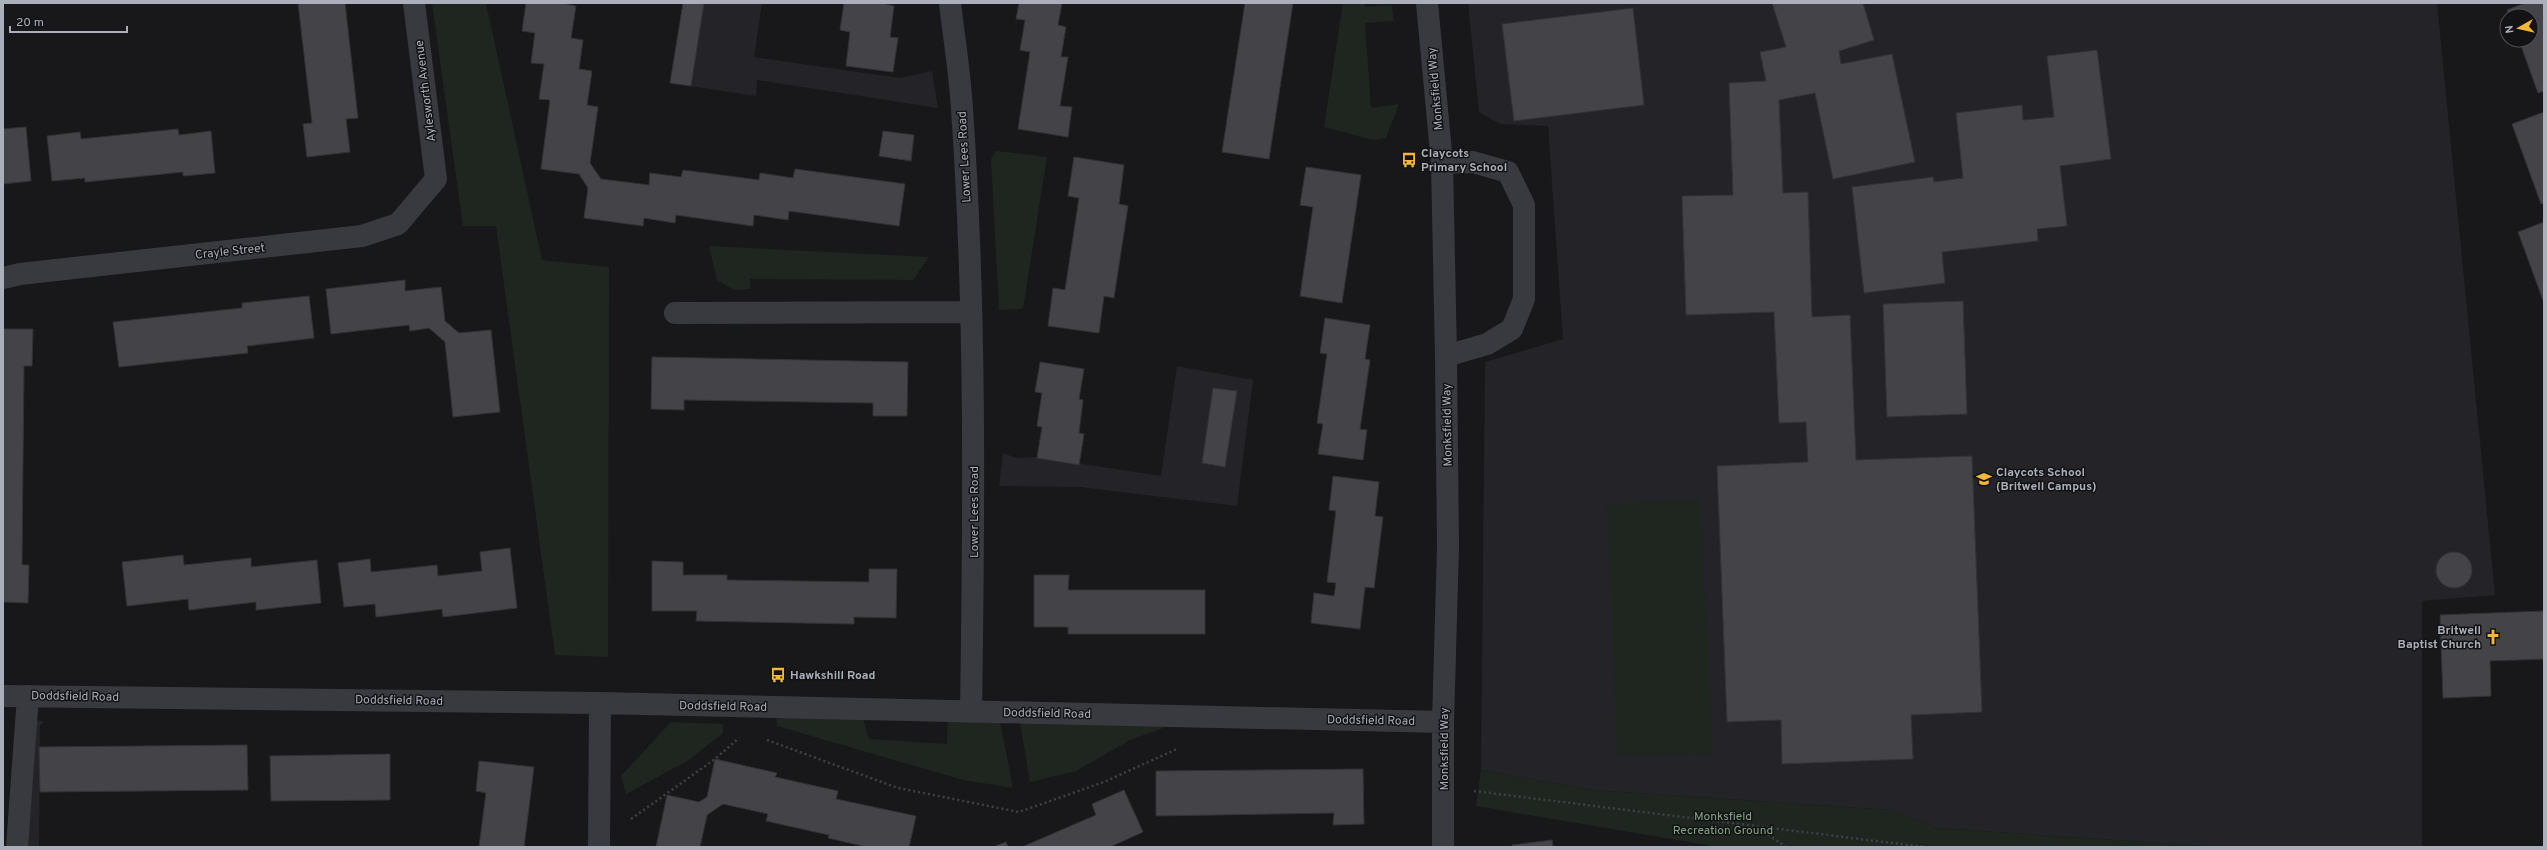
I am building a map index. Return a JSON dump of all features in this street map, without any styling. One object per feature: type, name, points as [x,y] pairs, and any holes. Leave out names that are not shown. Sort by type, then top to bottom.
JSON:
[{"type":"street","name":"Aylesworth Avenue","points":[[414,3],[436,179]]},
{"type":"street","name":"Lower Lees Road","points":[[950,3],[962,108],[971,312],[975,484],[971,712]]},
{"type":"street","name":"Monksfield Way","points":[[1428,3],[1442,163],[1446,356],[1448,548],[1443,722],[1444,847]]},
{"type":"street","points":[[1442,163],[1473,162],[1508,172],[1524,205],[1524,299],[1512,329],[1486,344],[1446,356]]},
{"type":"street","name":"Crayle Street","points":[[3,278],[20,274],[362,236],[398,224],[436,179]]},
{"type":"street","points":[[675,313],[971,312]]},
{"type":"street","name":"Doddsfield Road","points":[[3,696],[600,703],[1443,722]]},
{"type":"street","points":[[18,847],[28,696]]},
{"type":"street","points":[[599,844],[600,703]]},
{"type":"path","points":[[599,844],[715,759],[741,737]]},
{"type":"path","points":[[760,738],[898,788],[1019,812],[1104,782],[1184,745]]},
{"type":"path","points":[[1443,787],[1759,828],[1924,847]]},
{"type":"path","points":[[1759,828],[1786,847]]},
{"type":"shaded area","points":[[689,3],[762,3],[754,57],[900,78],[932,71],[938,108],[757,80],[756,96],[677,84]]},
{"type":"shaded area","name":"Claycots School (Britwell Campus)","points":[[1468,3],[2437,3],[2495,595],[2422,601],[2422,847],[2220,847],[1937,828],[1892,810],[1592,790],[1481,770],[1485,362],[1563,339],[1548,126],[1500,124],[1479,112]]},
{"type":"shaded area","points":[[1177,366],[1253,380],[1237,506],[1080,487],[999,486],[1003,453],[1016,458],[1038,457],[1161,476]]},
{"type":"shaded area","points":[[14,719],[44,721],[40,726],[39,847],[17,847],[20,726]]},
{"type":"green space","points":[[432,3],[486,3],[542,260],[609,267],[608,657],[555,655],[496,226],[463,226]]},
{"type":"green space","points":[[1343,3],[1364,3],[1365,7],[1392,5],[1394,21],[1365,23],[1371,108],[1399,104],[1386,138],[1373,140],[1324,127]]},
{"type":"green space","points":[[996,151],[1047,157],[1023,309],[999,310],[991,159]]},
{"type":"green space","points":[[709,246],[929,257],[913,280],[750,279],[751,289],[734,290],[717,280]]},
{"type":"green space","points":[[1700,499],[1713,754],[1617,755],[1607,504]]},
{"type":"green space","points":[[861,711],[869,739],[947,744],[948,712],[998,712],[1013,788],[963,780],[777,726],[776,714]]},
{"type":"green space","points":[[1161,715],[1163,728],[1130,740],[1076,771],[1030,782],[1019,717]]},
{"type":"green space","points":[[671,722],[723,724],[723,733],[689,760],[626,794],[621,776]]},
{"type":"green space","name":"Monksfield Recreation Ground","points":[[1481,770],[1592,790],[1892,810],[1937,828],[2220,847],[1718,847],[1476,806]]},
{"type":"building","points":[[298,3],[345,3],[358,118],[346,119],[350,152],[307,157],[303,124],[312,123]]},
{"type":"building","points":[[526,3],[562,3],[576,6],[571,38],[583,40],[579,69],[592,71],[587,105],[598,107],[590,163],[601,179],[649,185],[650,173],[681,177],[683,170],[759,180],[760,173],[793,178],[795,169],[905,184],[899,226],[789,211],[788,220],[754,215],[753,226],[676,215],[675,223],[644,218],[643,226],[584,218],[588,188],[579,174],[541,169],[550,100],[539,99],[544,64],[531,63],[535,33],[522,31]]},
{"type":"building","points":[[683,3],[704,3],[691,86],[670,83]]},
{"type":"building","points":[[844,3],[882,3],[894,6],[890,37],[898,38],[893,72],[846,66],[850,32],[840,30]]},
{"type":"building","points":[[1019,3],[1062,3],[1058,25],[1066,27],[1061,57],[1068,57],[1060,106],[1072,107],[1068,137],[1018,129],[1030,52],[1020,50],[1025,20],[1016,19]]},
{"type":"building","points":[[1245,3],[1293,3],[1269,159],[1222,152]]},
{"type":"building","points":[[1772,3],[1863,3],[1874,40],[1839,51],[1841,64],[1892,54],[1915,162],[1833,179],[1815,93],[1779,100],[1783,193],[1808,192],[1812,317],[1850,315],[1856,460],[1972,456],[1982,712],[1911,715],[1913,759],[1782,764],[1781,720],[1727,722],[1717,466],[1808,462],[1806,422],[1779,423],[1774,312],[1686,315],[1682,196],[1733,195],[1729,83],[1766,81],[1760,52],[1786,47]]},
{"type":"building","points":[[2525,3],[2544,3],[2544,91],[2538,93],[2522,48],[2539,48],[2539,8],[2512,8]]},
{"type":"building","points":[[1633,8],[1644,105],[1514,121],[1502,24]]},
{"type":"building","points":[[2097,50],[2111,159],[2060,166],[2067,226],[2037,229],[2038,241],[1942,252],[1945,283],[1864,293],[1852,187],[1933,177],[1934,182],[1963,178],[1956,113],[2022,105],[2023,120],[2054,117],[2047,56]]},
{"type":"building","points":[[2544,112],[2544,203],[2541,204],[2512,124]]},
{"type":"building","points":[[26,127],[31,181],[3,184],[3,129]]},
{"type":"building","points":[[178,129],[179,135],[211,131],[215,173],[183,176],[183,172],[85,182],[85,178],[52,181],[47,136],[80,132],[81,139]]},
{"type":"building","points":[[883,131],[914,135],[911,161],[879,156]]},
{"type":"building","points":[[1074,157],[1124,165],[1119,204],[1128,206],[1114,298],[1104,296],[1099,333],[1048,326],[1053,288],[1065,290],[1079,198],[1068,196]]},
{"type":"building","points":[[1306,167],[1361,175],[1342,303],[1300,296],[1313,207],[1300,205]]},
{"type":"building","points":[[2544,222],[2544,303],[2518,232]]},
{"type":"building","points":[[405,280],[405,291],[441,287],[445,321],[459,333],[491,330],[500,412],[453,417],[445,342],[429,328],[410,331],[409,325],[331,334],[326,289]]},
{"type":"building","points":[[309,296],[314,338],[247,346],[248,353],[119,367],[113,322],[242,308],[242,303]]},
{"type":"building","points":[[1963,301],[1967,414],[1887,417],[1883,304]]},
{"type":"building","points":[[1325,318],[1370,325],[1365,359],[1370,360],[1360,429],[1367,430],[1363,460],[1318,454],[1323,424],[1317,423],[1327,354],[1320,353]]},
{"type":"building","points":[[3,329],[33,329],[32,366],[24,366],[22,565],[29,565],[28,603],[3,602]]},
{"type":"building","points":[[652,357],[908,362],[907,416],[873,416],[873,403],[684,400],[684,410],[651,409]]},
{"type":"building","points":[[1040,362],[1084,369],[1079,399],[1083,400],[1079,433],[1084,434],[1079,465],[1037,458],[1042,427],[1037,426],[1042,393],[1035,392]]},
{"type":"building","points":[[1213,388],[1237,391],[1225,467],[1202,463]]},
{"type":"building","points":[[1333,476],[1379,482],[1375,516],[1383,517],[1374,588],[1365,587],[1360,629],[1311,623],[1314,593],[1334,596],[1336,583],[1327,582],[1336,511],[1329,510]]},
{"type":"building","points":[[510,548],[517,608],[443,617],[442,609],[376,617],[375,604],[344,607],[338,563],[370,559],[371,572],[437,565],[438,576],[482,571],[480,552]]},
{"type":"building","points":[[2458,552],[2467,557],[2471,563],[2471,577],[2467,583],[2458,588],[2450,588],[2441,583],[2437,577],[2436,566],[2441,557],[2447,553]]},
{"type":"building","points":[[183,555],[184,565],[251,558],[251,567],[317,560],[321,603],[256,610],[256,602],[189,610],[188,599],[127,606],[122,562]]},
{"type":"building","points":[[652,561],[683,562],[683,575],[727,575],[727,580],[869,582],[869,569],[897,569],[896,618],[854,617],[854,624],[696,621],[697,611],[652,611]]},
{"type":"building","points":[[1034,575],[1069,575],[1068,590],[1205,590],[1205,634],[1068,634],[1068,627],[1034,627]]},
{"type":"building","name":"Britwell Baptist Church","points":[[2544,611],[2544,659],[2490,661],[2491,696],[2443,698],[2440,615]]},
{"type":"building","points":[[247,745],[248,790],[40,792],[39,747]]},
{"type":"building","points":[[390,754],[390,800],[271,801],[270,756]]},
{"type":"building","points":[[715,759],[777,773],[775,777],[838,791],[836,799],[916,816],[909,847],[867,847],[828,838],[829,835],[766,821],[768,814],[723,804],[707,815],[700,847],[656,847],[667,795],[699,802],[707,797]]},
{"type":"building","points":[[479,761],[534,767],[524,847],[479,847],[486,793],[476,791]]},
{"type":"building","points":[[1363,769],[1364,824],[1333,825],[1334,813],[1156,816],[1156,771]]},
{"type":"building","points":[[1124,790],[1143,832],[1110,847],[1022,847],[1096,815],[1092,804]]},
{"type":"building","points":[[1552,840],[1553,847],[1512,847],[1512,845]]},
{"type":"building","points":[[1006,842],[1008,847],[993,847]]},
{"type":"place","name":"Claycots Primary School","points":[[1409,160]]},
{"type":"place","name":"Claycots School (Britwell Campus)","points":[[1984,479]]},
{"type":"place","name":"Britwell Baptist Church","points":[[2493,637]]},
{"type":"place","name":"Hawkshill Road","points":[[778,675]]}]
